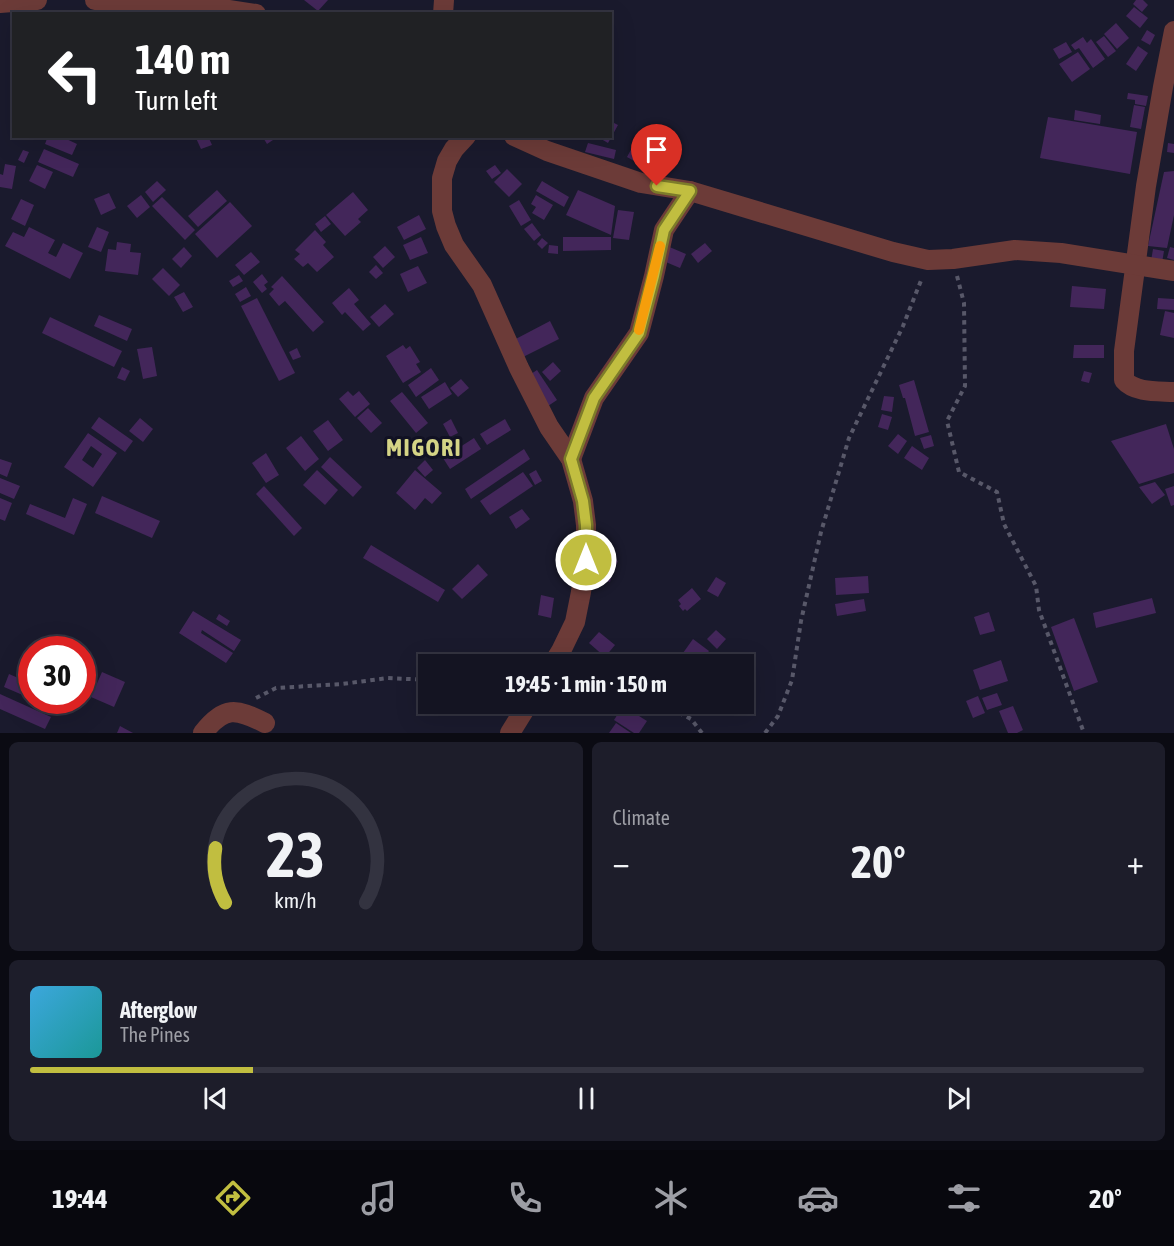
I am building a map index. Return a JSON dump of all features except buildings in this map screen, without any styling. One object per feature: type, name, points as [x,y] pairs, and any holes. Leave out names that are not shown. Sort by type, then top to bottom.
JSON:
[{"type":"street","points":[[0,3],[37,0]]},
{"type":"street","points":[[95,0],[197,2],[246,12]]},
{"type":"street","points":[[1174,31],[1146,186],[1124,351],[1124,380],[1130,386],[1136,389],[1174,392]]},
{"type":"street","points":[[464,138],[447,161],[442,178],[442,211],[446,226],[454,245],[482,285],[519,368],[549,427],[571,459],[583,501],[586,560],[575,622],[559,654]]},
{"type":"street","points":[[519,138],[548,151],[641,183],[690,191],[849,239],[928,260],[953,259],[1015,250],[1061,253],[1174,271]]},
{"type":"street","points":[[571,459],[594,398],[639,333],[664,230],[690,191]]},
{"type":"street","points":[[203,733],[215,719],[225,712],[249,715],[264,723]]},
{"type":"street","points":[[510,733],[522,714]]},
{"type":"path","points":[[953,259],[964,303],[964,386],[947,421],[959,472],[997,492],[1004,524],[1036,586],[1039,610],[1084,733]]},
{"type":"path","points":[[765,733],[778,716],[792,680],[801,621],[821,532],[849,438],[903,326],[928,260]]},
{"type":"path","points":[[236,712],[258,696],[276,688],[342,684],[388,678],[418,679]]},
{"type":"path","points":[[682,714],[691,719],[702,733]]},
{"type":"slow traffic","points":[[639,330],[660,246]]},
{"type":"district","name":"MIGORI","points":[[424,448]]},
{"type":"route","points":[[586,560],[583,501],[571,459],[594,398],[639,333],[664,230],[690,191],[657,186]]}]
